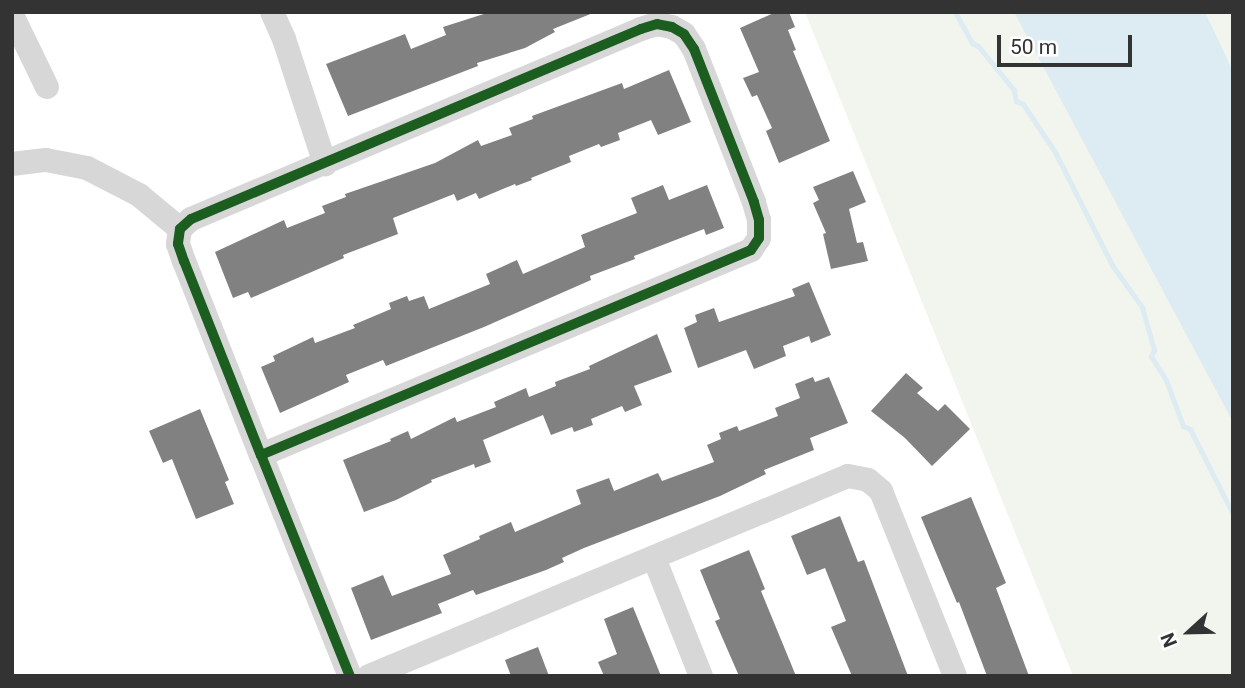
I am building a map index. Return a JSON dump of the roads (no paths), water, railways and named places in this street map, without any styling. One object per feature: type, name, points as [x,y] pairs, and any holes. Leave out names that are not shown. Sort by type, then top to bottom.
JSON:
[{"type":"street","points":[[272,12],[284,39],[325,164]]},
{"type":"street","points":[[12,15],[47,88]]},
{"type":"street","points":[[261,455],[751,250],[759,238],[759,220],[754,202],[694,49],[684,34],[665,26],[641,29],[191,219],[180,229],[178,244],[184,261],[261,455],[350,676]]},
{"type":"street","points":[[12,164],[46,160],[87,168],[139,195],[180,229]]},
{"type":"street","points":[[369,676],[848,475],[868,480],[881,491],[955,676]]},
{"type":"street","points":[[653,558],[701,676]]},
{"type":"waterway","points":[[955,12],[972,43],[978,46],[1014,90],[1016,101],[1023,104],[1055,152],[1112,265],[1142,307],[1154,350],[1151,356],[1166,380],[1183,426],[1190,429],[1233,514]]}]
